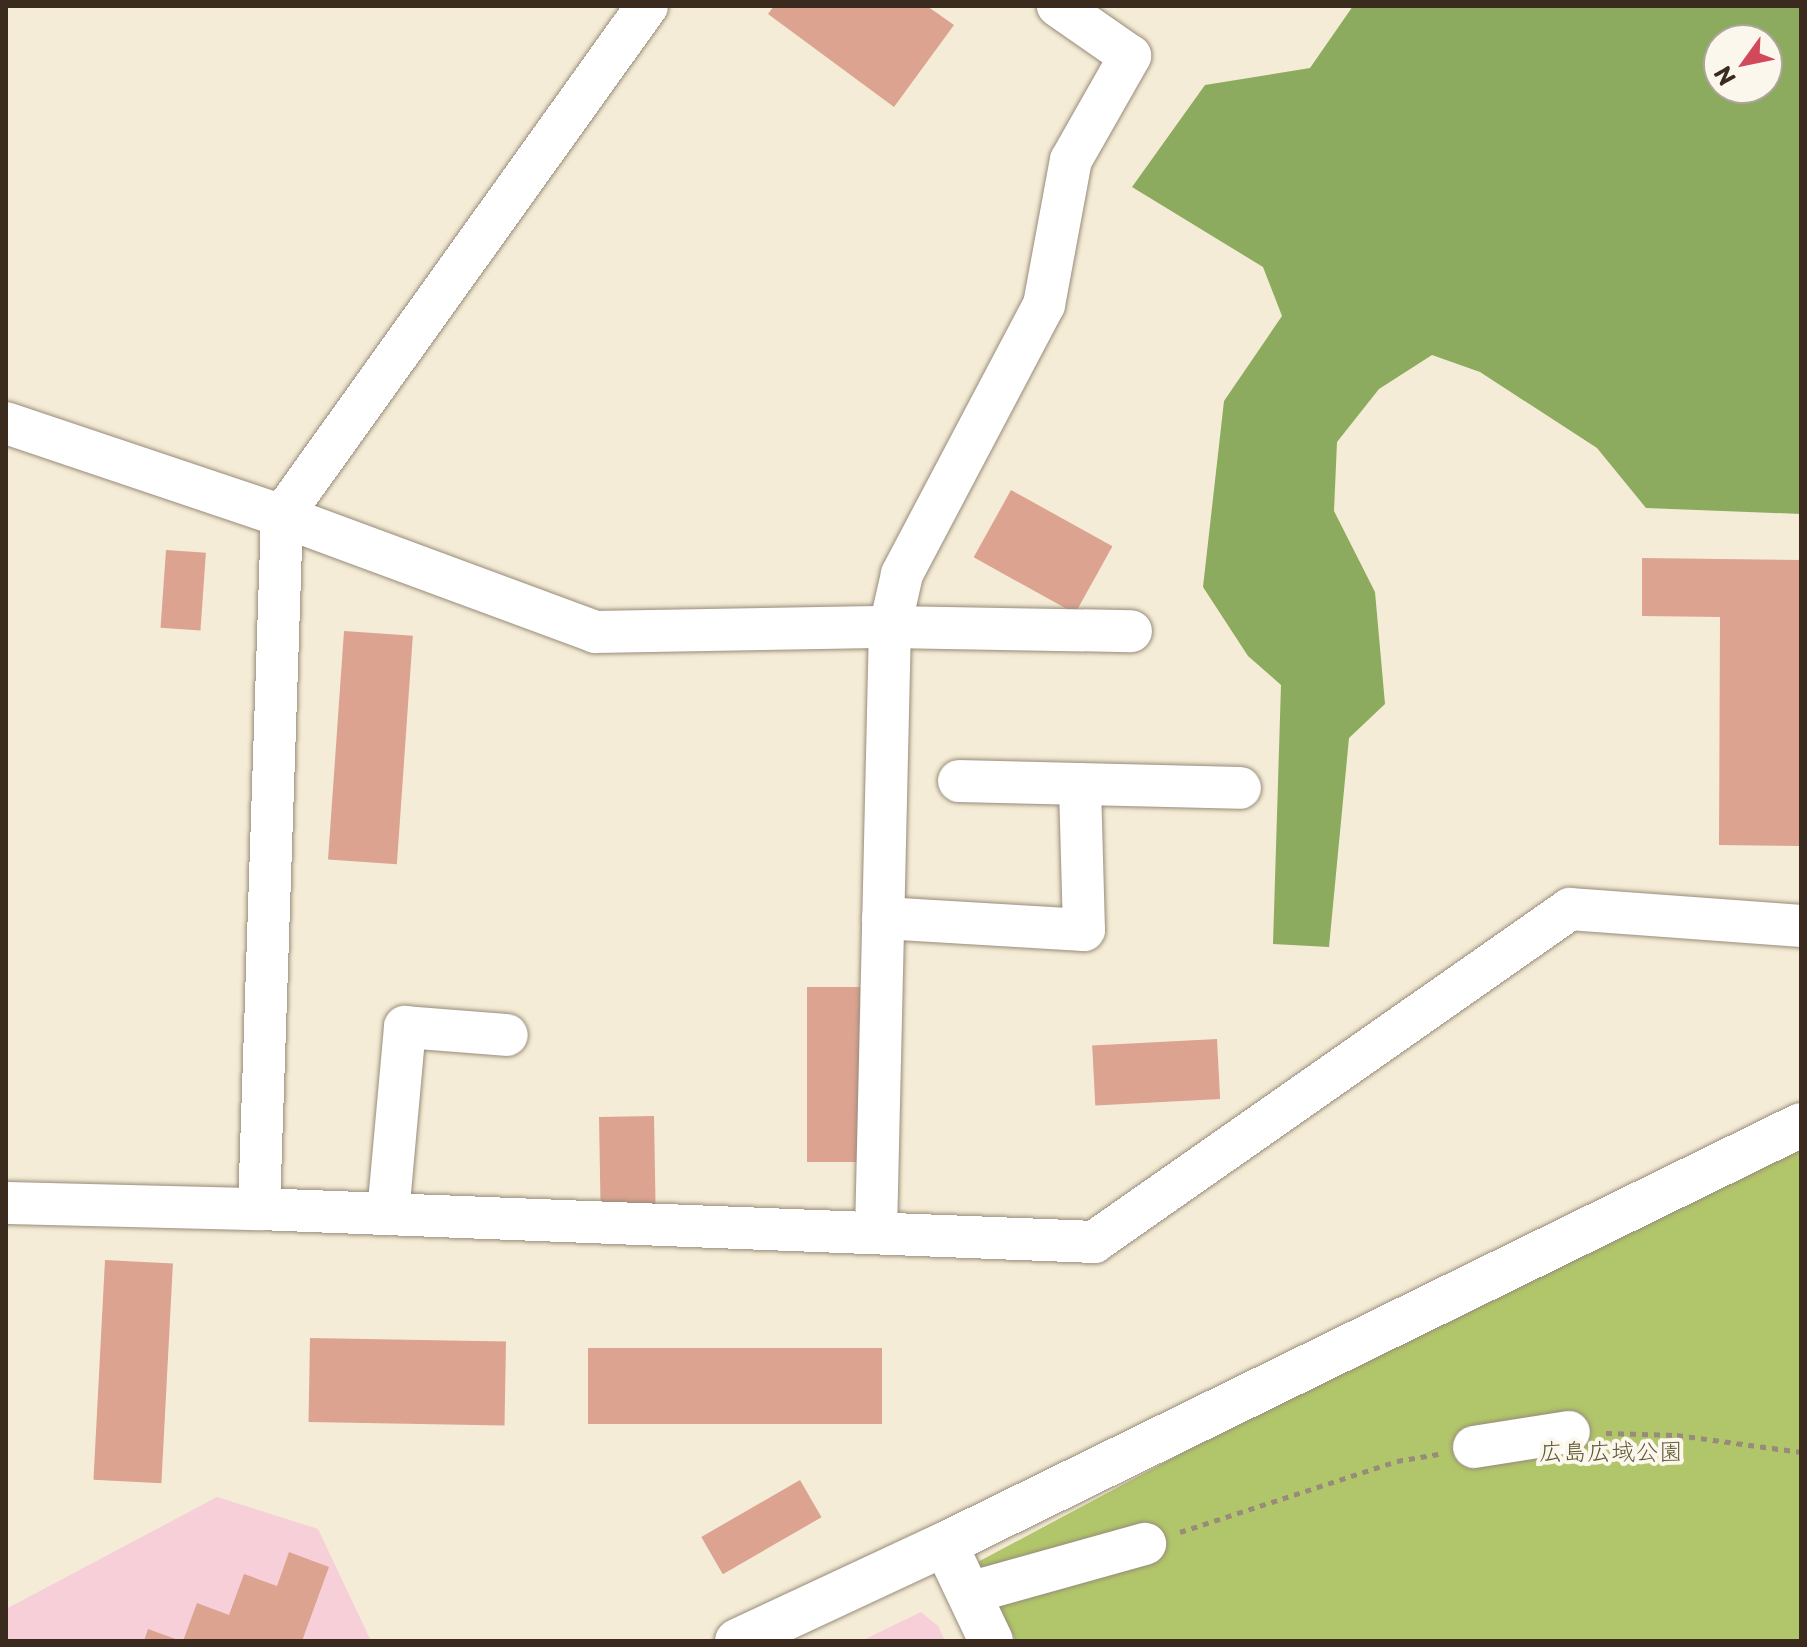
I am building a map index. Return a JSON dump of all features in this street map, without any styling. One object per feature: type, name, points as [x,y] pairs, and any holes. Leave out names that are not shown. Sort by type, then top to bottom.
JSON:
[{"type":"street","points":[[876,1233],[890,627],[902,574],[1044,305],[1071,160],[1130,56],[1058,6]]},
{"type":"street","points":[[259,1209],[282,516],[637,10]]},
{"type":"street","points":[[6,423],[282,516],[595,632],[890,627],[1131,631]]},
{"type":"street","points":[[959,781],[1240,788]]},
{"type":"street","points":[[883,918],[1084,930],[1080,784]]},
{"type":"street","points":[[6,1203],[259,1209],[1094,1242],[1570,909],[1801,926]]},
{"type":"street","points":[[388,1214],[405,1027],[507,1035]]},
{"type":"street","points":[[737,1641],[945,1544],[1801,1125]]},
{"type":"street","points":[[1474,1447],[1569,1432]]},
{"type":"street","points":[[945,1544],[991,1641]]},
{"type":"street","points":[[969,1593],[1145,1544]]},
{"type":"path","points":[[1569,1432],[1677,1435],[1801,1452]]},
{"type":"path","points":[[1145,1544],[1397,1461],[1474,1447]]},
{"type":"shaded area","points":[[217,1497],[318,1529],[371,1641],[6,1641],[6,1609]]},
{"type":"shaded area","points":[[921,1612],[938,1626],[945,1641],[861,1641]]},
{"type":"green space","points":[[1353,6],[1801,6],[1801,514],[1646,508],[1597,448],[1480,372],[1432,355],[1379,389],[1337,442],[1334,511],[1375,592],[1385,704],[1349,738],[1329,947],[1273,944],[1281,685],[1248,656],[1203,587],[1224,401],[1282,316],[1263,267],[1132,187],[1205,85],[1310,68]]},
{"type":"green space","name":"広島広域公園","points":[[1801,1139],[1801,1641],[1016,1641],[976,1563],[1186,1451],[1422,1334]]},
{"type":"building","points":[[774,6],[927,6],[954,25],[894,107],[768,14]]},
{"type":"building","points":[[1011,490],[1112,546],[1075,614],[974,557]]},
{"type":"building","points":[[166,550],[206,553],[200,631],[161,628]]},
{"type":"building","points":[[1642,558],[1801,560],[1801,846],[1719,845],[1720,617],[1642,616]]},
{"type":"building","points":[[344,631],[413,636],[397,864],[328,859]]},
{"type":"building","points":[[807,987],[860,987],[860,1162],[807,1162]]},
{"type":"building","points":[[1217,1039],[1220,1099],[1095,1105],[1092,1046]]},
{"type":"building","points":[[654,1116],[656,1208],[601,1209],[599,1117]]},
{"type":"building","points":[[105,1260],[173,1264],[161,1483],[93,1480]]},
{"type":"building","points":[[310,1338],[506,1341],[505,1425],[309,1422]]},
{"type":"building","points":[[588,1348],[882,1348],[882,1424],[588,1424]]},
{"type":"building","points":[[800,1480],[821,1517],[723,1574],[701,1537]]},
{"type":"building","points":[[289,1552],[329,1567],[302,1641],[183,1641],[197,1603],[229,1615],[244,1574],[277,1586]]},
{"type":"building","points":[[148,1629],[181,1641],[144,1641]]}]
